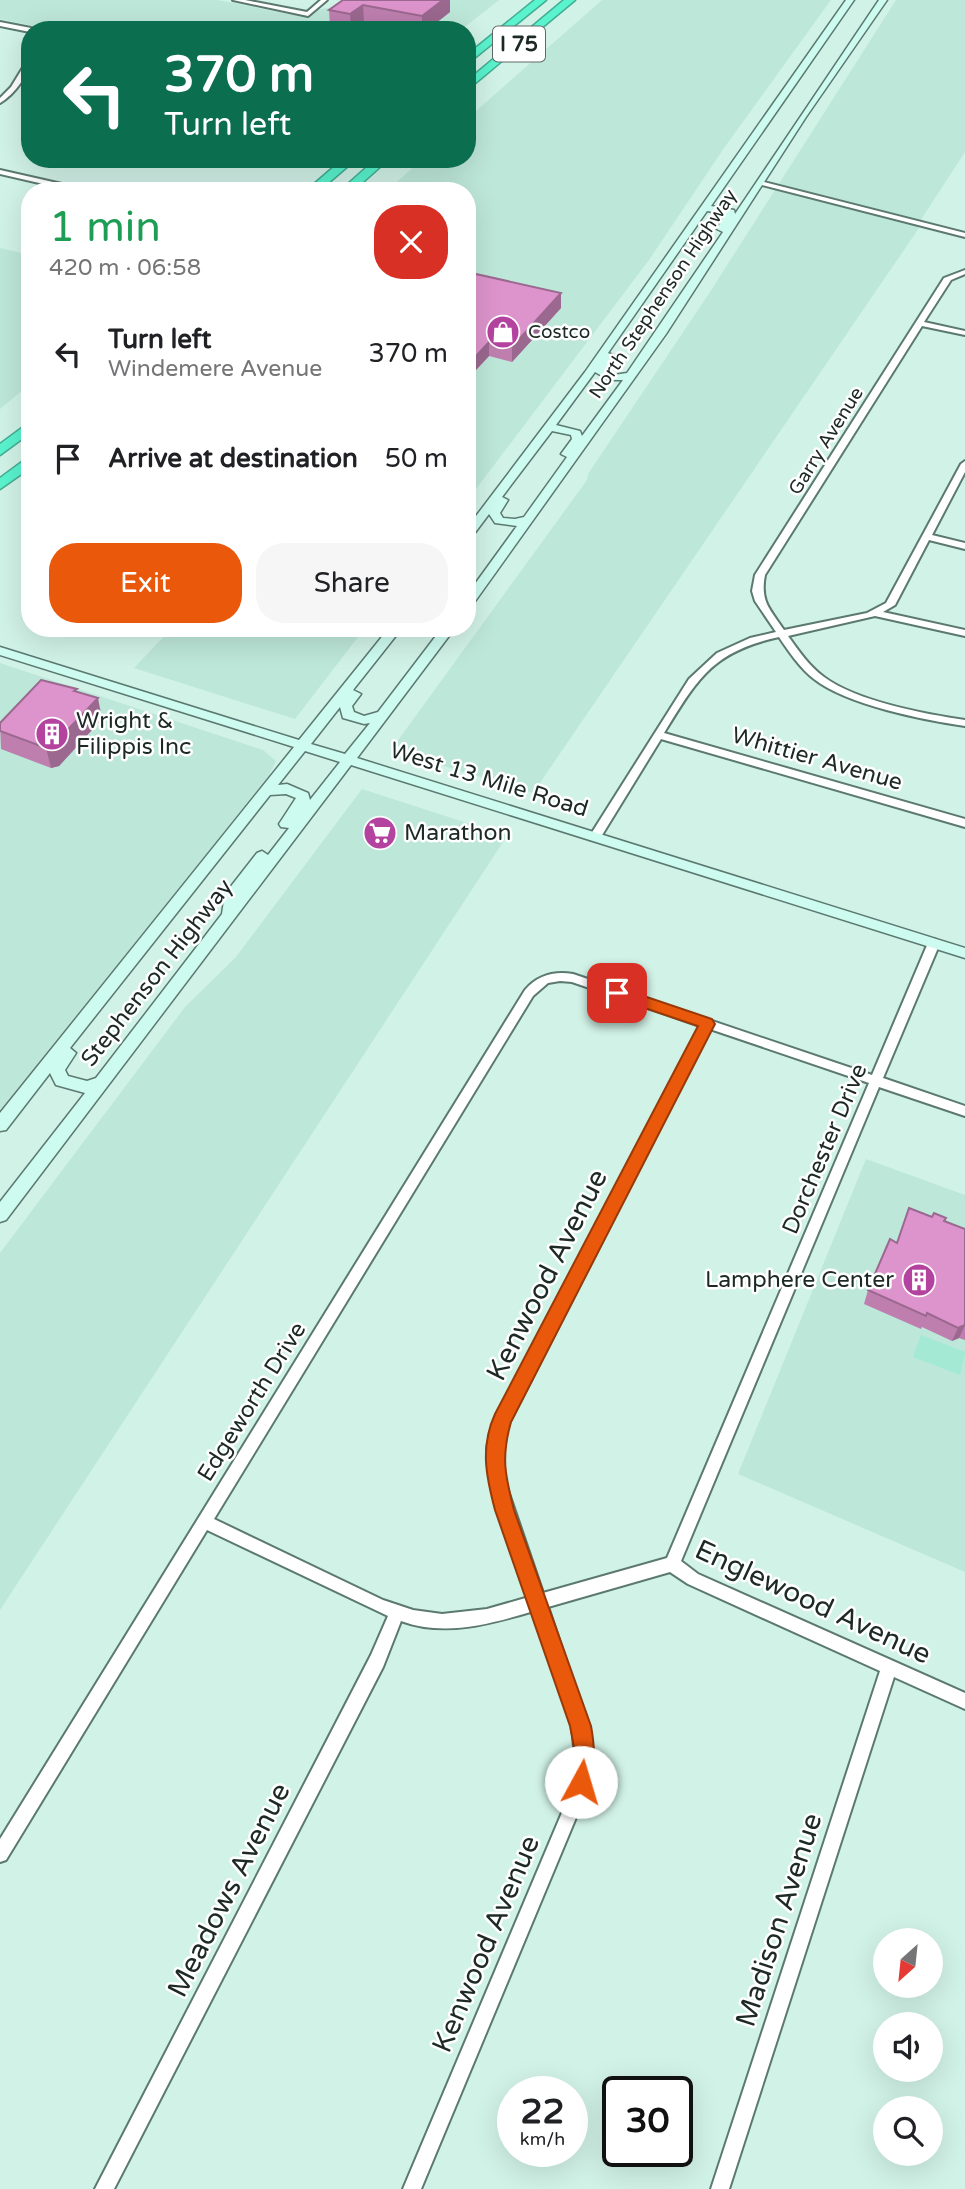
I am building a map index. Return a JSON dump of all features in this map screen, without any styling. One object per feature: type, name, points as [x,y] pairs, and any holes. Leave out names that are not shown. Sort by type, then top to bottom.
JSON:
[{"type":"highway","name":"I 75","points":[[476,54],[541,0]]},
{"type":"highway","name":"I 75","points":[[476,79],[570,0]]},
{"type":"highway","points":[[323,182],[339,168]]},
{"type":"highway","points":[[356,182],[373,168]]},
{"type":"highway","points":[[0,451],[21,434]]},
{"type":"highway","points":[[0,485],[21,468]]},
{"type":"main road","name":"North Stephenson Highway","points":[[476,524],[631,314],[769,111],[850,0]]},
{"type":"main road","name":"North Stephenson Highway","points":[[476,592],[632,376],[839,61],[883,0]]},
{"type":"main road","points":[[834,22],[833,30],[813,58],[822,62],[839,61]]},
{"type":"main road","points":[[769,111],[786,113],[793,118],[772,152],[773,163]]},
{"type":"main road","points":[[756,131],[757,139],[736,172],[760,183]]},
{"type":"main road","points":[[705,208],[722,208],[732,215],[705,255],[705,268]]},
{"type":"main road","points":[[631,314],[630,327],[600,372],[612,378],[632,376]]},
{"type":"main road","points":[[550,427],[569,430],[578,436],[565,456],[570,464]]},
{"type":"main road","points":[[505,485],[505,497],[494,513],[496,519],[512,524],[531,518]]},
{"type":"main road","points":[[303,745],[391,637]]},
{"type":"main road","points":[[385,714],[364,720],[348,715],[345,709],[394,645],[396,637]]},
{"type":"main road","points":[[404,687],[404,673],[431,637]]},
{"type":"main road","points":[[350,760],[442,637]]},
{"type":"main road","name":"West 13 Mile Road","points":[[0,651],[965,953]]},
{"type":"main road","name":"Stephenson Highway","points":[[0,1125],[303,745]]},
{"type":"main road","name":"Stephenson Highway","points":[[0,1215],[350,760]]},
{"type":"main road","points":[[228,917],[232,894],[303,802],[303,796],[287,789],[267,791]]},
{"type":"main road","points":[[102,1082],[87,1087],[67,1084],[58,1076],[60,1063],[178,914],[192,886]]},
{"type":"street","points":[[236,0],[308,14],[324,0]]},
{"type":"street","points":[[1,25],[21,28]]},
{"type":"street","points":[[0,101],[21,78]]},
{"type":"street","points":[[0,172],[44,182]]},
{"type":"street","points":[[760,183],[965,235]]},
{"type":"street","name":"Garry Avenue","points":[[961,272],[948,278],[760,575],[757,590],[760,601],[814,674],[831,686],[965,723]]},
{"type":"street","points":[[920,323],[965,333]]},
{"type":"street","points":[[595,837],[692,681],[709,664],[753,640],[875,613],[893,602],[965,465]]},
{"type":"street","points":[[928,537],[965,546]]},
{"type":"street","points":[[875,613],[965,633]]},
{"type":"street","name":"Whittier Avenue","points":[[658,735],[965,823]]},
{"type":"street","name":"Dorchester Drive","points":[[672,1564],[934,943]]},
{"type":"street","name":"Edgeworth Drive","points":[[0,1854],[530,993],[546,978],[572,978],[707,1024]]},
{"type":"street","points":[[707,1024],[965,1111]]},
{"type":"street","name":"Kenwood Avenue","points":[[412,2189],[577,1796],[584,1768],[580,1726],[496,1476],[494,1449],[498,1430],[707,1024]]},
{"type":"street","name":"Englewood Avenue","points":[[205,1522],[397,1613],[428,1621],[466,1621],[672,1564],[693,1578],[965,1701]]},
{"type":"street","name":"Meadows Avenue","points":[[104,2189],[377,1661],[397,1613]]},
{"type":"street","name":"Madison Avenue","points":[[720,2189],[889,1667]]},
{"type":"shaded area","points":[[0,0],[218,0],[288,14],[334,7],[345,0],[499,0],[472,21],[21,21],[21,23],[0,19]]},
{"type":"shaded area","points":[[602,0],[831,0],[724,148],[649,260],[476,489],[476,182],[397,182],[412,168],[476,168],[476,111]]},
{"type":"shaded area","points":[[896,0],[965,0],[965,152],[922,218],[917,231],[533,793],[391,750],[473,637],[476,637],[476,633],[587,480],[588,474],[710,292]]},
{"type":"shaded area","points":[[0,248],[21,253],[21,392],[0,409]]},
{"type":"shaded area","points":[[163,637],[358,637],[295,719],[134,668]]},
{"type":"shaded area","points":[[0,663],[263,750],[276,761],[268,777],[0,1110]]},
{"type":"shaded area","points":[[362,789],[507,836],[0,1610],[0,1253],[185,1007],[236,957]]},
{"type":"shaded area","points":[[866,1159],[965,1195],[965,1572],[738,1474]]},
{"type":"shaded area","points":[[921,1335],[965,1352],[960,1375],[913,1357]]},
{"type":"building","points":[[343,0],[443,0],[422,16],[363,5],[350,14],[329,10]]},
{"type":"building","name":"Costco","points":[[476,274],[561,293],[512,347],[489,342],[476,356]]},
{"type":"building","points":[[41,680],[77,689],[74,691],[98,698],[53,745],[46,748],[0,731],[0,723]]},
{"type":"building","name":"Lamphere Center","points":[[909,1208],[932,1217],[934,1213],[946,1218],[944,1221],[965,1229],[965,1325],[958,1328],[868,1290],[890,1239],[897,1243]]},
{"type":"place","name":"Costco","points":[[503,332]]},
{"type":"place","name":"Wright & Filippis Inc","points":[[52,734]]},
{"type":"place","name":"Marathon","points":[[380,833]]},
{"type":"place","name":"Lamphere Center","points":[[919,1280]]},
{"type":"route","points":[[581,1782],[584,1747],[580,1726],[505,1510],[496,1476],[494,1449],[502,1420],[707,1024],[617,993]]}]
